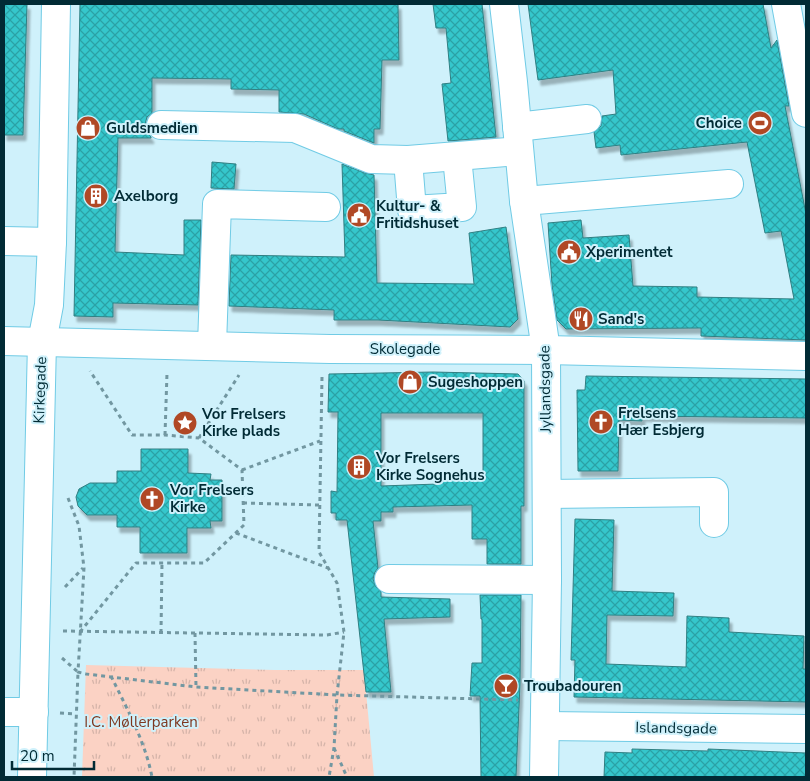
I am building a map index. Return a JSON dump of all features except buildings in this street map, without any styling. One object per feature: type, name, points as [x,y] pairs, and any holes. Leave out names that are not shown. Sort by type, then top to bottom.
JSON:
[{"type":"street","name":"Kirkegade","points":[[32,777],[42,342],[49,305],[52,242],[56,4]]},
{"type":"street","name":"Jyllandsgade","points":[[504,4],[524,201],[546,350],[547,580],[544,777]]},
{"type":"street","points":[[786,4],[806,113]]},
{"type":"street","points":[[161,125],[295,128],[372,159],[408,160],[457,157],[588,119]]},
{"type":"street","points":[[408,160],[412,210],[462,207],[457,157]]},
{"type":"street","points":[[524,201],[729,184]]},
{"type":"street","points":[[212,345],[217,204],[326,207]]},
{"type":"street","points":[[4,241],[52,242]]},
{"type":"street","name":"Skolegade","points":[[4,341],[806,356]]},
{"type":"street","points":[[547,494],[714,492],[714,523]]},
{"type":"street","points":[[389,579],[547,580]]},
{"type":"street","points":[[4,712],[34,712]]},
{"type":"street","name":"Islandsgade","points":[[545,713],[806,729]]},
{"type":"path","points":[[71,343],[132,435],[199,438],[242,470]]},
{"type":"path","points":[[165,435],[168,345]]},
{"type":"path","points":[[199,438],[256,346]]},
{"type":"path","points":[[322,348],[319,552],[336,583],[344,632],[336,696],[334,748],[329,777]]},
{"type":"path","points":[[242,470],[320,441]]},
{"type":"path","points":[[80,632],[136,563],[204,563],[236,533],[244,525],[242,470]]},
{"type":"path","points":[[68,490],[68,500],[79,526],[84,568],[74,777]]},
{"type":"path","points":[[243,503],[319,505]]},
{"type":"path","points":[[236,533],[328,568]]},
{"type":"path","points":[[161,633],[162,563]]},
{"type":"path","points":[[35,633],[327,635],[344,632]]},
{"type":"path","points":[[35,633],[78,672],[196,686],[545,713]]},
{"type":"path","points":[[196,633],[196,686]]},
{"type":"path","points":[[111,676],[142,742],[152,777]]},
{"type":"path","points":[[334,748],[347,777]]},
{"type":"green space","name":"I.C. Møllerparken","points":[[86,665],[275,670],[364,670],[374,777],[82,777]]},
{"type":"place","name":"Choice","points":[[760,123]]},
{"type":"place","name":"Guldsmedien","points":[[88,128]]},
{"type":"place","name":"Axelborg","points":[[96,196]]},
{"type":"place","name":"Kultur- & Fritidshuset","points":[[359,215]]},
{"type":"place","name":"Xperimentet","points":[[569,252]]},
{"type":"place","name":"Sand's","points":[[581,319]]},
{"type":"place","name":"Sugeshoppen","points":[[410,382]]},
{"type":"place","name":"Frelsens Hær Esbjerg","points":[[601,422]]},
{"type":"place","name":"Vor Frelsers Kirke plads","points":[[185,423]]},
{"type":"place","name":"Vor Frelsers Kirke Sognehus","points":[[359,467]]},
{"type":"place","name":"Vor Frelsers Kirke","points":[[152,499]]},
{"type":"place","name":"Troubadouren","points":[[506,686]]}]
